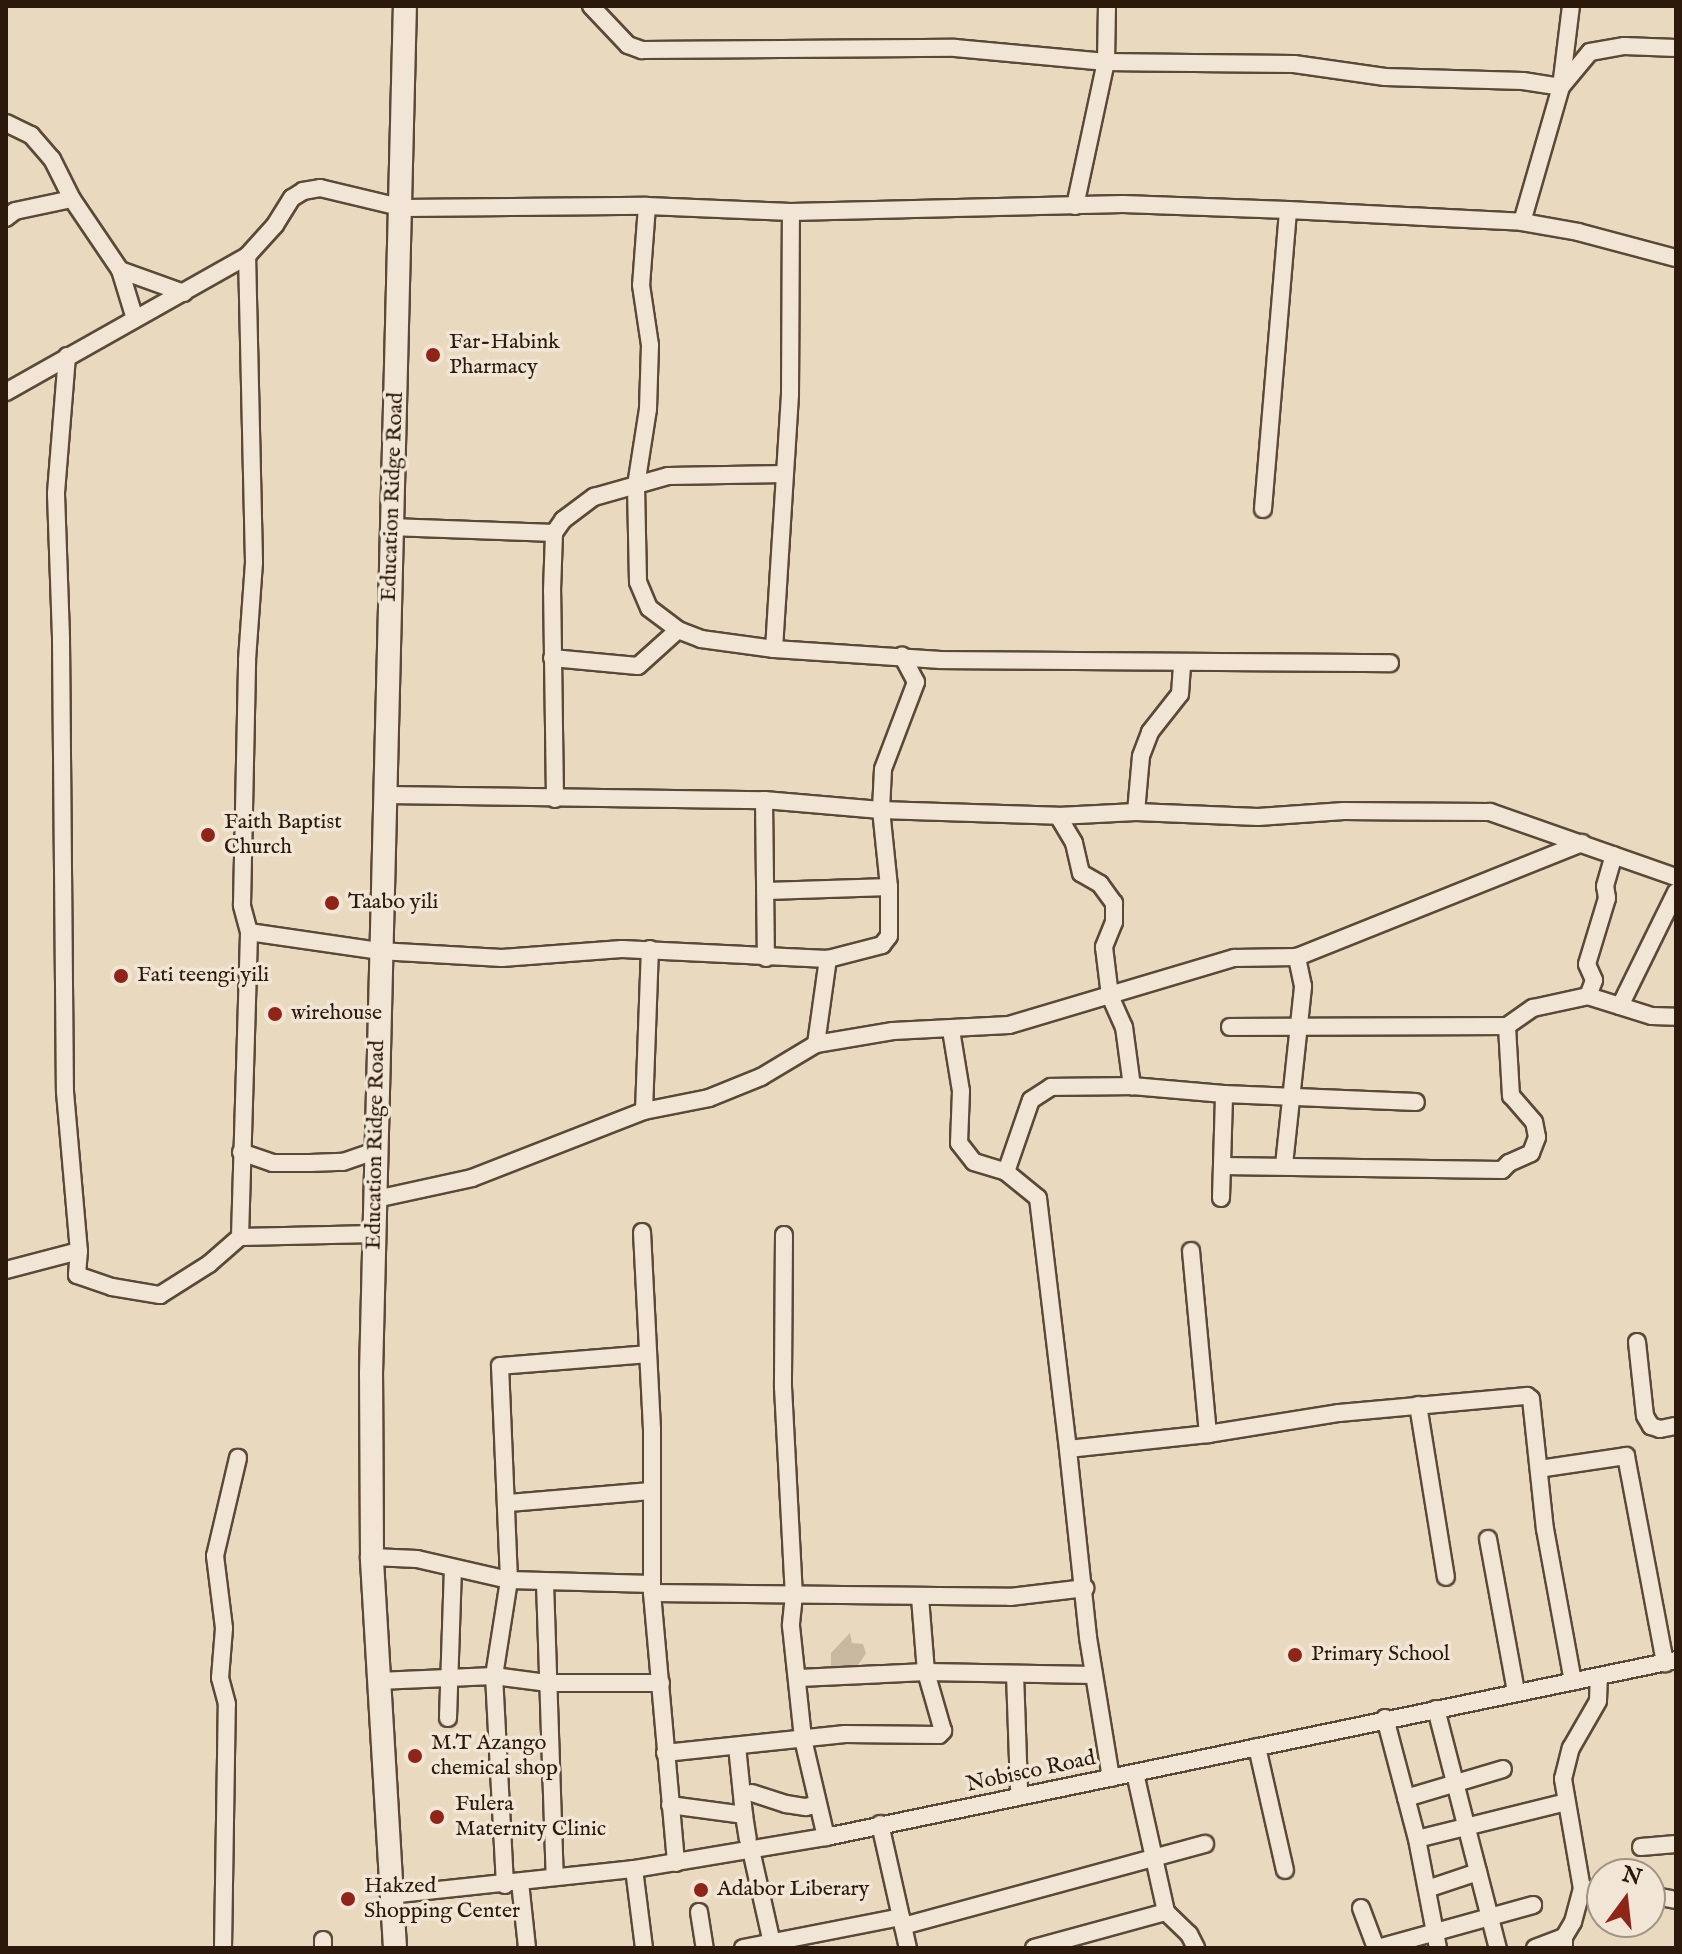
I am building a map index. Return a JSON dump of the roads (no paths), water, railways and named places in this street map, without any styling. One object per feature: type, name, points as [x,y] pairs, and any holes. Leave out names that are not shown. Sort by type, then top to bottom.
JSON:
[{"type":"main road","name":"Education Ridge Road","points":[[395,1948],[372,1557],[379,951],[387,795],[391,527],[403,208],[405,6]]},
{"type":"street","points":[[591,6],[628,45],[642,50],[955,48],[1106,62],[1294,64],[1385,77],[1523,81],[1561,87]]},
{"type":"street","points":[[1075,206],[1106,62],[1107,6]]},
{"type":"street","points":[[1522,222],[1561,87],[1571,6]]},
{"type":"street","points":[[1561,87],[1590,52],[1624,46],[1676,48]]},
{"type":"street","points":[[6,123],[31,135],[52,159],[72,199],[120,270],[135,319]]},
{"type":"street","points":[[6,392],[247,256],[275,225],[292,198],[303,191],[320,188],[403,208],[647,206],[791,212],[1075,206],[1288,210],[1522,222],[1578,232],[1676,258]]},
{"type":"street","points":[[6,218],[15,211],[72,199]]},
{"type":"street","points":[[647,206],[641,285],[650,345],[648,409],[636,486],[638,582],[649,608],[678,630],[701,639],[774,649],[941,660],[1390,663]]},
{"type":"street","points":[[1263,509],[1288,210]]},
{"type":"street","points":[[774,649],[790,394],[791,212]]},
{"type":"street","points":[[240,1237],[249,932],[242,905],[247,660],[254,562],[247,256]]},
{"type":"street","points":[[120,270],[184,293]]},
{"type":"street","points":[[67,356],[56,494],[61,640],[65,1092],[79,1251],[77,1275],[112,1287],[160,1295],[209,1264],[240,1237],[375,1234]]},
{"type":"street","points":[[555,799],[552,658],[554,533],[575,508],[594,497],[668,476],[785,474]]},
{"type":"street","points":[[391,527],[554,533]]},
{"type":"street","points":[[552,658],[638,666],[678,630]]},
{"type":"street","points":[[902,656],[916,682]]},
{"type":"street","points":[[249,932],[379,951],[502,958],[650,949],[766,958],[828,959],[882,945],[889,936],[889,887],[881,810],[883,769],[916,682],[941,660]]},
{"type":"street","points":[[1136,812],[1141,756],[1150,732],[1180,694],[1182,664]]},
{"type":"street","points":[[387,795],[764,800],[881,810],[1058,816],[1136,812],[1258,817],[1344,811],[1490,812],[1676,877]]},
{"type":"street","points":[[764,800],[766,958]]},
{"type":"street","points":[[1058,816],[1074,843],[1081,873],[1100,884],[1114,903],[1114,922],[1104,947],[1110,996],[1124,1027],[1132,1086]]},
{"type":"street","points":[[376,1199],[472,1178],[644,1111],[709,1098],[761,1077],[816,1044],[893,1031],[1009,1025],[1234,958],[1297,957],[1582,843]]},
{"type":"street","points":[[1588,996],[1594,980],[1587,964],[1607,898],[1605,886],[1614,855]]},
{"type":"street","points":[[767,891],[889,887]]},
{"type":"street","points":[[1620,1006],[1676,892]]},
{"type":"street","points":[[644,1111],[650,949]]},
{"type":"street","points":[[1284,1165],[1303,986],[1297,957]]},
{"type":"street","points":[[816,1044],[828,959]]},
{"type":"street","points":[[1230,1027],[1507,1026],[1533,1008],[1588,996],[1652,1016],[1676,1017]]},
{"type":"street","points":[[1222,1166],[1502,1170],[1509,1163],[1531,1153],[1537,1137],[1534,1122],[1511,1096],[1507,1026]]},
{"type":"street","points":[[951,1030],[961,1091],[959,1143],[974,1162],[1006,1172],[1038,1198],[1094,1675],[1111,1778]]},
{"type":"street","points":[[1006,1172],[1031,1100],[1051,1087],[1132,1086],[1293,1098],[1416,1102]]},
{"type":"street","points":[[1221,1198],[1224,1094]]},
{"type":"street","points":[[241,1152],[273,1163],[310,1163],[343,1162],[377,1150]]},
{"type":"street","points":[[642,1232],[648,1354],[652,1588],[676,1863]]},
{"type":"street","points":[[784,1235],[783,1387],[794,1595],[791,1626],[799,1678],[803,1739],[826,1837]]},
{"type":"street","points":[[6,1270],[79,1251]]},
{"type":"street","points":[[1191,1251],[1208,1434]]},
{"type":"street","points":[[1637,1342],[1645,1416],[1651,1426],[1660,1429],[1676,1426]]},
{"type":"street","points":[[527,1948],[513,1884],[494,1676],[509,1580],[500,1366],[648,1354]]},
{"type":"street","points":[[1068,1449],[1208,1434],[1339,1413],[1527,1396],[1531,1399],[1545,1529],[1573,1681]]},
{"type":"street","points":[[1418,1405],[1446,1577]]},
{"type":"street","points":[[1539,1469],[1626,1456],[1670,1661]]},
{"type":"street","points":[[223,1948],[227,1704],[220,1678],[224,1628],[215,1556],[238,1458]]},
{"type":"street","points":[[508,1503],[651,1491]]},
{"type":"street","points":[[1488,1539],[1516,1692]]},
{"type":"street","points":[[372,1557],[417,1559],[509,1580],[794,1595],[1010,1597],[1085,1588]]},
{"type":"street","points":[[448,1718],[453,1568]]},
{"type":"street","points":[[545,1583],[555,1877]]},
{"type":"street","points":[[665,1753],[845,1734],[939,1735],[943,1731],[926,1672],[920,1598]]},
{"type":"street","name":"Nobisco Road","points":[[390,1895],[634,1869],[676,1863],[750,1844],[826,1837],[1670,1661]]},
{"type":"street","points":[[799,1678],[926,1672],[1094,1675]]},
{"type":"street","points":[[1015,1674],[1019,1788]]},
{"type":"street","points":[[378,1681],[494,1676],[547,1683],[661,1683]]},
{"type":"street","points":[[1535,1948],[1564,1942],[1582,1889],[1563,1779],[1571,1748],[1598,1701],[1599,1677]]},
{"type":"street","points":[[1436,1709],[1498,1948]]},
{"type":"street","points":[[1385,1718],[1417,1839],[1438,1948]]},
{"type":"street","points":[[737,1746],[744,1815],[772,1945]]},
{"type":"street","points":[[1257,1747],[1285,1870]]},
{"type":"street","points":[[1406,1798],[1503,1769]]},
{"type":"street","points":[[1135,1773],[1166,1912],[1189,1934],[1196,1948]]},
{"type":"street","points":[[752,1793],[786,1804],[806,1807],[817,1804]]},
{"type":"street","points":[[1417,1839],[1567,1802]]},
{"type":"street","points":[[670,1805],[744,1815]]},
{"type":"street","points":[[880,1824],[908,1948]]},
{"type":"street","points":[[743,1948],[902,1921],[1153,1860],[1205,1844]]},
{"type":"street","points":[[1641,1847],[1676,1844]]},
{"type":"street","points":[[634,1869],[644,1948]]},
{"type":"street","points":[[1427,1889],[1478,1872]]},
{"type":"street","points":[[1582,1889],[1586,1889]]},
{"type":"street","points":[[1361,1908],[1377,1948],[1436,1929],[1533,1905]]},
{"type":"street","points":[[699,1912],[705,1948]]},
{"type":"street","points":[[1034,1948],[1166,1912]]},
{"type":"place","name":"Far-Habink Pharmacy","points":[[433,355]]},
{"type":"place","name":"Faith Baptist Church","points":[[208,835]]},
{"type":"place","name":"Taabo yili","points":[[332,903]]},
{"type":"place","name":"Fati teengi yili","points":[[121,976]]},
{"type":"place","name":"wirehouse","points":[[275,1014]]},
{"type":"place","name":"Primary School","points":[[1295,1655]]},
{"type":"place","name":"M.T Azango chemical shop","points":[[415,1756]]},
{"type":"place","name":"Fulera Maternity Clinic","points":[[437,1817]]},
{"type":"place","name":"Adabor Liberary","points":[[701,1890]]},
{"type":"place","name":"Hakzed Shopping Center","points":[[348,1899]]}]
